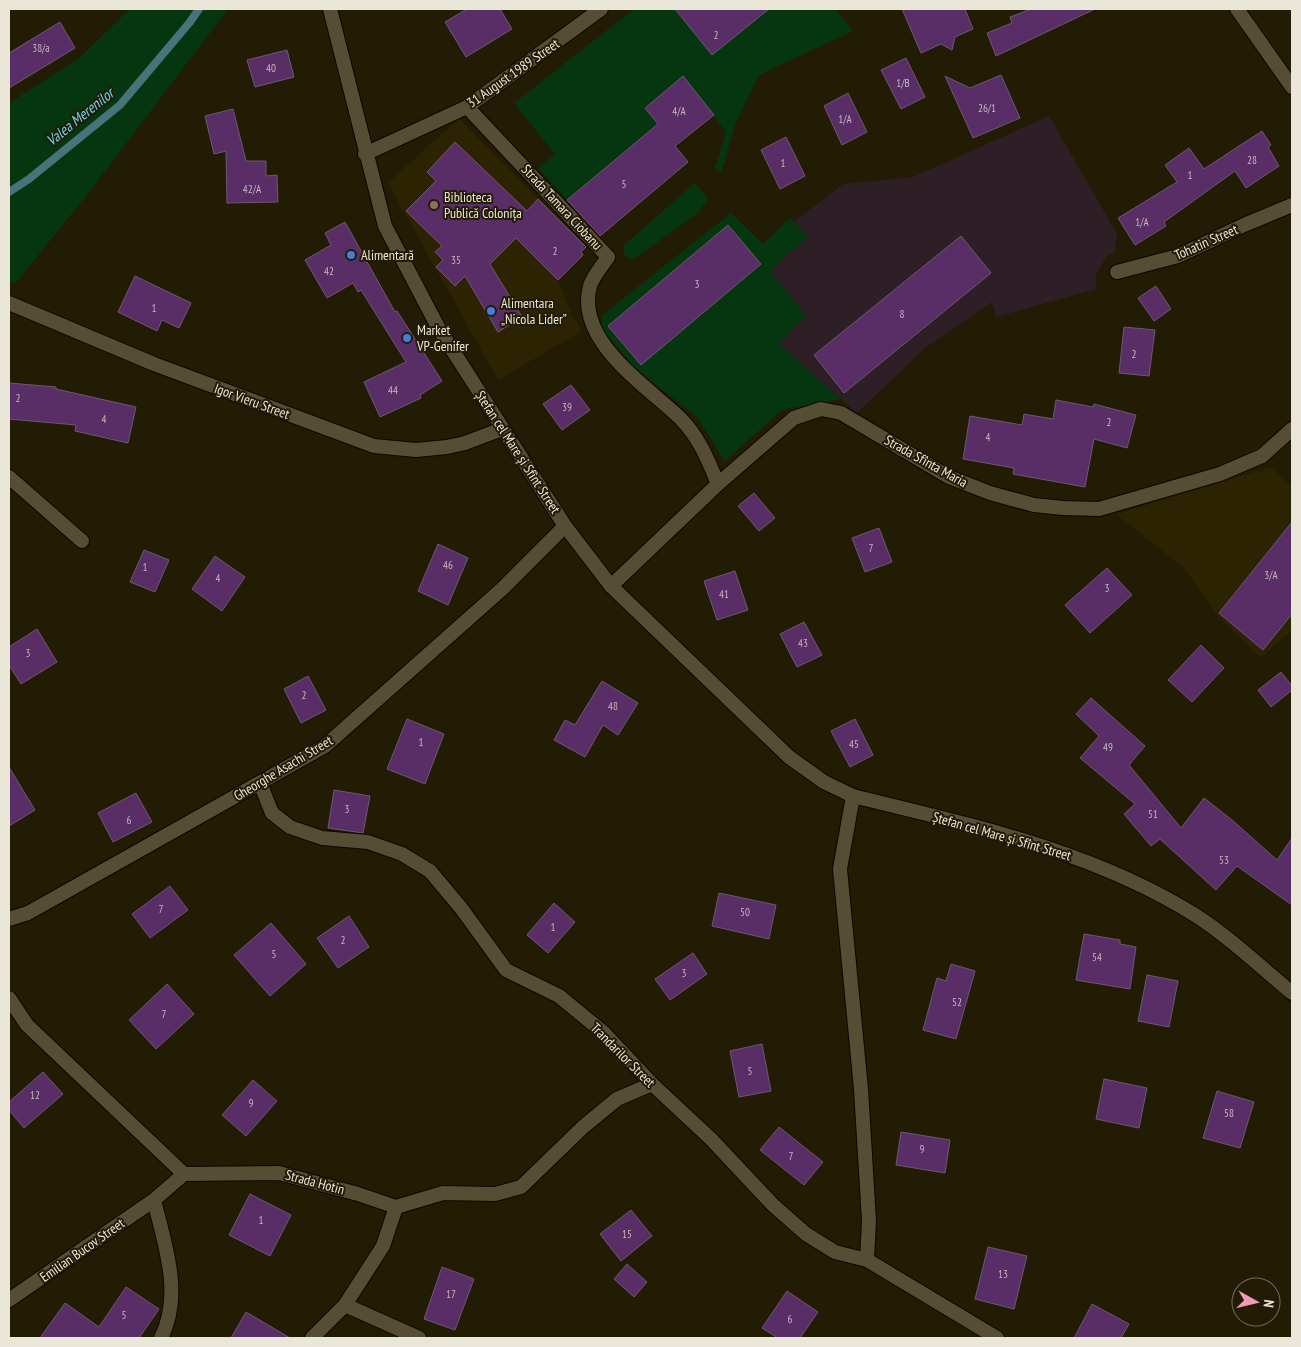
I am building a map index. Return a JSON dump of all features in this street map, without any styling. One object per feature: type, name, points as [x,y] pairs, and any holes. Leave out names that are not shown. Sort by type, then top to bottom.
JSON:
[{"type":"street","name":"Ștefan cel Mare și Sfînt Street","points":[[330,9],[365,154],[385,226],[440,329],[502,429],[565,526],[611,586],[789,757],[824,782],[853,796],[1054,849],[1139,883],[1196,916],[1292,993]]},
{"type":"street","name":"31 August 1989 Street","points":[[365,154],[467,107],[601,9]]},
{"type":"street","points":[[1237,9],[1292,87]]},
{"type":"street","name":"Strada Tamara Ciobanu","points":[[467,107],[608,257],[590,284],[588,306],[602,343],[637,382],[680,418],[699,441],[718,484]]},
{"type":"street","name":"Tohatin Street","points":[[1117,272],[1178,256],[1292,205]]},
{"type":"street","name":"Igor Vieru Street","points":[[9,303],[154,364],[374,446],[416,450],[447,447],[464,444],[502,429]]},
{"type":"street","name":"Strada Sfînta Maria","points":[[611,586],[718,484],[794,418],[821,409],[841,413],[949,477],[990,493],[1034,505],[1063,508],[1099,509],[1220,474],[1262,456],[1292,429]]},
{"type":"street","points":[[9,477],[82,541]]},
{"type":"street","name":"Gheorghe Asachi Street","points":[[9,919],[28,914],[325,746],[502,590],[565,526]]},
{"type":"street","name":"Trandarilor Street","points":[[260,783],[272,813],[290,828],[322,838],[368,842],[402,854],[430,871],[461,908],[506,970],[560,996],[604,1033],[652,1084],[711,1139],[773,1206],[806,1234],[835,1252],[867,1260],[997,1338]]},
{"type":"street","points":[[853,796],[840,869],[862,1089],[868,1221],[867,1260]]},
{"type":"street","points":[[9,998],[27,1025],[184,1174]]},
{"type":"street","points":[[312,1338],[345,1305],[383,1246],[396,1207],[443,1193],[495,1194],[521,1187],[583,1127],[617,1099],[652,1084]]},
{"type":"street","name":"Strada Hotin","points":[[184,1174],[279,1173],[358,1194],[396,1207]]},
{"type":"street","name":"Emilian Bucov Street","points":[[9,1300],[154,1200],[184,1174]]},
{"type":"street","points":[[154,1200],[174,1291],[161,1338]]},
{"type":"street","points":[[345,1305],[419,1338]]},
{"type":"shaded area","points":[[1049,116],[1117,234],[1114,255],[1108,254],[1096,274],[1096,289],[996,317],[992,302],[925,348],[857,413],[778,343],[770,270],[808,236],[794,222],[843,184],[913,177]]},
{"type":"shaded area","points":[[459,118],[552,212],[551,223],[583,255],[558,280],[571,313],[582,331],[498,380],[388,183]]},
{"type":"shaded area","points":[[1271,467],[1292,487],[1292,630],[1261,658],[1216,614],[1184,568],[1116,514]]},
{"type":"green space","points":[[130,9],[228,9],[90,191],[15,284],[9,281],[9,103],[78,59]]},
{"type":"green space","points":[[634,9],[836,9],[853,31],[759,75],[736,122],[721,173],[715,168],[726,132],[683,76],[645,107],[658,124],[567,200],[538,168],[555,154],[514,103]]},
{"type":"green space","points":[[695,183],[708,198],[699,212],[634,259],[625,256],[623,246]]},
{"type":"green space","points":[[731,213],[763,244],[790,218],[808,236],[770,271],[807,316],[778,343],[841,399],[782,410],[725,461],[697,417],[636,369],[602,329],[601,316]]},
{"type":"building","points":[[467,9],[500,9],[512,29],[466,57],[445,22]]},
{"type":"building","points":[[675,9],[769,9],[712,55]]},
{"type":"building","points":[[902,9],[965,9],[973,29],[955,37],[952,50],[941,44],[921,53]]},
{"type":"building","points":[[1031,9],[1095,9],[996,56],[987,33],[1012,23],[1010,17]]},
{"type":"building","points":[[60,22],[75,48],[9,88],[9,53]]},
{"type":"building","points":[[287,50],[294,77],[255,87],[247,60]]},
{"type":"building","points":[[906,58],[925,97],[901,109],[881,70]]},
{"type":"building","points":[[1001,75],[1020,118],[973,138],[945,76],[970,88]]},
{"type":"building","points":[[683,76],[714,115],[675,146],[688,162],[600,236],[567,200],[658,124],[645,108]]},
{"type":"building","points":[[848,93],[867,132],[842,145],[824,106]]},
{"type":"building","points":[[233,109],[246,161],[266,161],[266,176],[277,175],[278,202],[227,203],[226,151],[214,154],[205,116]]},
{"type":"building","points":[[1262,131],[1271,145],[1268,147],[1279,166],[1246,188],[1235,171],[1164,222],[1166,226],[1135,245],[1118,218],[1177,182],[1165,165],[1189,148],[1204,169]]},
{"type":"building","points":[[786,137],[805,176],[780,189],[761,150]]},
{"type":"building","points":[[455,142],[527,211],[538,199],[586,247],[581,252],[583,255],[558,280],[516,238],[490,264],[522,317],[498,332],[465,276],[455,286],[436,267],[443,260],[435,252],[442,246],[406,211],[436,181],[427,172]]},
{"type":"building","points":[[345,222],[395,312],[397,311],[442,381],[420,395],[421,398],[380,417],[364,382],[406,362],[361,290],[358,292],[353,283],[327,298],[305,260],[331,245],[325,233]]},
{"type":"building","points":[[728,225],[761,264],[641,365],[608,326]]},
{"type":"building","points":[[961,236],[991,273],[844,393],[814,355]]},
{"type":"building","points":[[135,276],[191,303],[179,328],[162,320],[157,331],[118,312]]},
{"type":"building","points":[[1156,286],[1171,309],[1154,321],[1138,298]]},
{"type":"building","points":[[1124,327],[1155,330],[1149,376],[1119,373]]},
{"type":"building","points":[[9,383],[56,387],[56,389],[136,407],[128,443],[75,431],[76,425],[9,419]]},
{"type":"building","points":[[571,385],[590,410],[562,430],[543,404]]},
{"type":"building","points":[[1056,400],[1093,407],[1094,404],[1136,415],[1127,448],[1094,439],[1085,487],[1013,474],[1014,468],[963,459],[970,416],[1022,425],[1024,414],[1053,419]]},
{"type":"building","points":[[754,493],[775,518],[759,531],[738,506]]},
{"type":"building","points":[[1292,522],[1292,614],[1263,650],[1219,613]]},
{"type":"building","points":[[879,528],[892,562],[865,572],[852,538]]},
{"type":"building","points":[[438,544],[468,558],[448,605],[418,591]]},
{"type":"building","points":[[144,550],[169,560],[155,592],[130,582]]},
{"type":"building","points":[[215,556],[245,577],[222,611],[192,589]]},
{"type":"building","points":[[1107,568],[1132,595],[1090,633],[1065,605]]},
{"type":"building","points":[[735,571],[748,610],[717,620],[704,581]]},
{"type":"building","points":[[804,622],[822,655],[797,667],[780,634]]},
{"type":"building","points":[[37,629],[57,662],[21,684],[9,665],[9,647]]},
{"type":"building","points":[[1201,645],[1224,668],[1192,702],[1168,680]]},
{"type":"building","points":[[1281,672],[1292,686],[1292,690],[1271,707],[1258,690]]},
{"type":"building","points":[[308,676],[326,710],[301,723],[284,689]]},
{"type":"building","points":[[602,681],[638,703],[618,735],[603,725],[585,757],[554,740],[565,720],[575,725]]},
{"type":"building","points":[[1091,698],[1145,746],[1129,765],[1181,828],[1204,798],[1277,860],[1292,838],[1292,905],[1237,866],[1216,890],[1160,839],[1151,846],[1124,814],[1135,804],[1080,758],[1099,736],[1076,714]]},
{"type":"building","points":[[407,719],[444,734],[425,784],[387,769]]},
{"type":"building","points":[[855,719],[873,755],[850,767],[831,731]]},
{"type":"building","points":[[9,767],[35,810],[9,826]]},
{"type":"building","points":[[334,790],[370,796],[363,833],[328,828]]},
{"type":"building","points":[[136,793],[152,822],[113,842],[98,813]]},
{"type":"building","points":[[170,886],[188,910],[150,938],[132,914]]},
{"type":"building","points":[[719,893],[776,905],[769,939],[712,926]]},
{"type":"building","points":[[554,903],[575,922],[548,953],[527,935]]},
{"type":"building","points":[[349,916],[369,947],[338,968],[317,938]]},
{"type":"building","points":[[271,923],[306,964],[270,996],[234,955]]},
{"type":"building","points":[[1084,934],[1120,940],[1120,944],[1136,947],[1130,989],[1076,980]]},
{"type":"building","points":[[693,953],[707,974],[670,1000],[655,979]]},
{"type":"building","points":[[951,964],[975,971],[956,1039],[923,1030],[937,978],[946,981]]},
{"type":"building","points":[[1147,975],[1178,981],[1169,1027],[1138,1021]]},
{"type":"building","points":[[167,984],[194,1014],[156,1049],[129,1020]]},
{"type":"building","points":[[762,1044],[771,1091],[739,1097],[730,1051]]},
{"type":"building","points":[[43,1072],[63,1094],[24,1128],[9,1110],[9,1102]]},
{"type":"building","points":[[1104,1079],[1147,1088],[1139,1128],[1096,1119]]},
{"type":"building","points":[[253,1080],[277,1101],[246,1136],[222,1115]]},
{"type":"building","points":[[1217,1091],[1254,1102],[1240,1148],[1203,1138]]},
{"type":"building","points":[[779,1127],[823,1162],[804,1185],[760,1150]]},
{"type":"building","points":[[901,1132],[950,1140],[945,1173],[896,1165]]},
{"type":"building","points":[[250,1194],[291,1215],[270,1256],[229,1235]]},
{"type":"building","points":[[631,1210],[652,1236],[621,1261],[600,1234]]},
{"type":"building","points":[[988,1247],[1027,1256],[1014,1309],[975,1299]]},
{"type":"building","points":[[627,1264],[647,1282],[634,1297],[614,1279]]},
{"type":"building","points":[[442,1267],[474,1279],[455,1330],[424,1319]]},
{"type":"building","points":[[126,1287],[159,1309],[139,1338],[40,1338],[65,1303],[99,1327]]},
{"type":"building","points":[[787,1291],[818,1312],[800,1338],[778,1338],[762,1328]]},
{"type":"building","points":[[1092,1304],[1129,1324],[1121,1338],[1074,1338]]},
{"type":"building","points":[[246,1312],[290,1338],[231,1338]]},
{"type":"waterway","name":"Valea Merenilor","points":[[9,192],[29,179],[120,105],[199,9]]},
{"type":"place","name":"Biblioteca Publică Colonița","points":[[434,205]]},
{"type":"place","name":"Alimentară","points":[[351,255]]},
{"type":"place","name":"Alimentara „Nicola Lider”","points":[[491,311]]},
{"type":"place","name":"Market VP-Genifer","points":[[407,338]]}]
